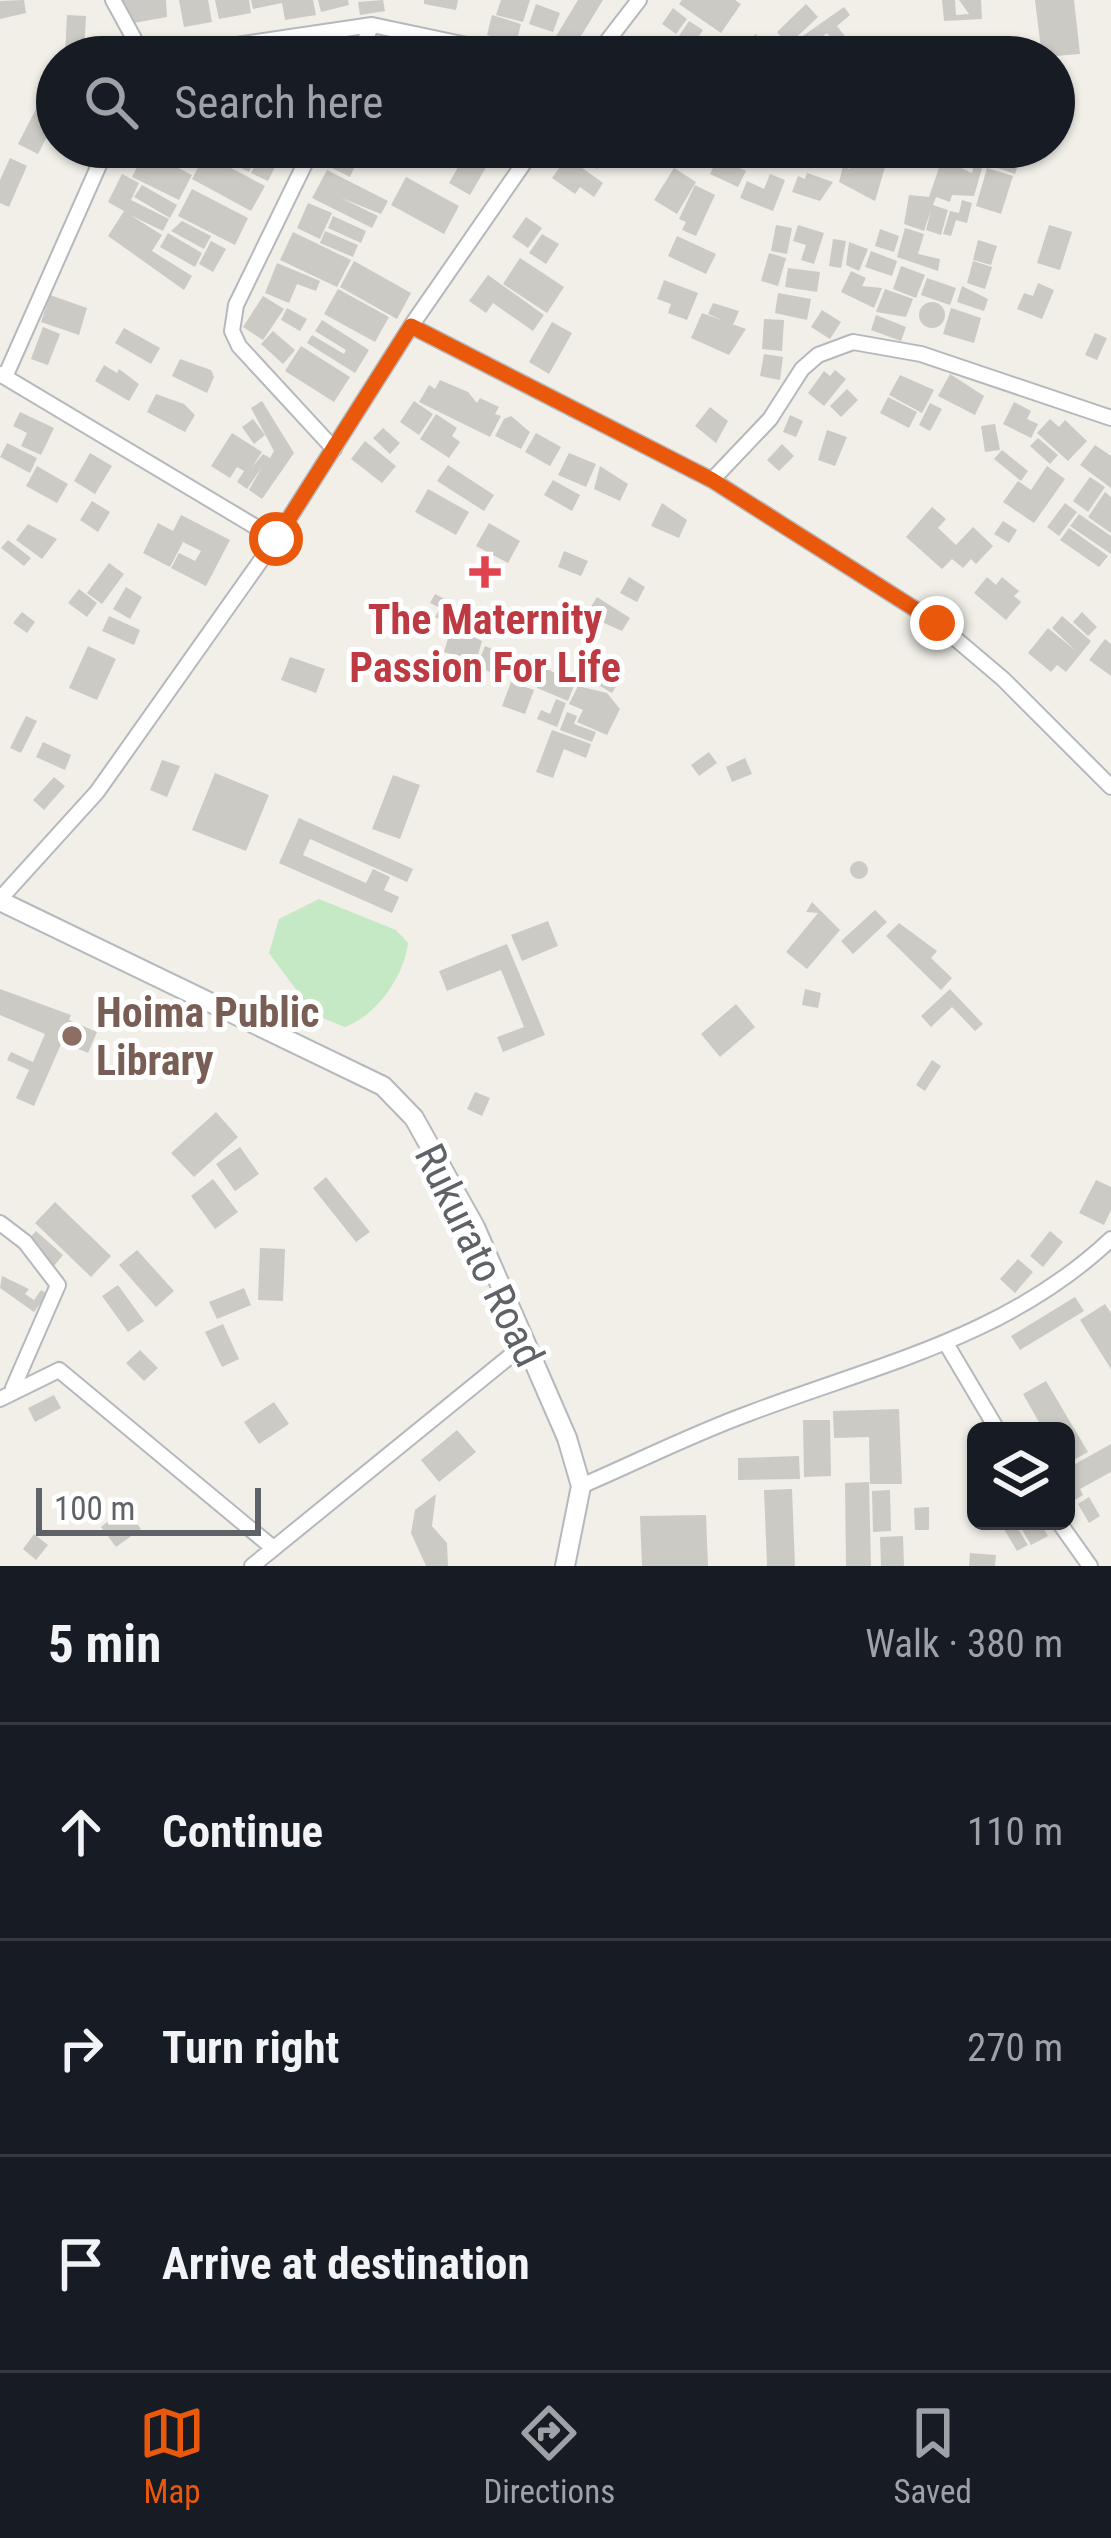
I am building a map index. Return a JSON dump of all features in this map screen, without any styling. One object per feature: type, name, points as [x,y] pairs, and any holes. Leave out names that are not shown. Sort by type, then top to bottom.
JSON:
[{"type":"street","points":[[112,0],[132,36]]},
{"type":"street","points":[[611,36],[639,0]]},
{"type":"street","points":[[301,36],[372,25],[424,36]]},
{"type":"street","points":[[367,36],[372,25]]},
{"type":"street","points":[[97,168],[3,376],[276,539]]},
{"type":"street","points":[[303,168],[236,305],[232,331],[239,346],[334,449]]},
{"type":"street","points":[[0,900],[97,792],[276,539],[411,326],[520,168]]},
{"type":"street","points":[[411,326],[712,480],[937,623],[1003,679],[1111,787]]},
{"type":"street","points":[[712,480],[770,419],[802,369],[834,347],[853,342],[921,354],[1111,418]]},
{"type":"street","name":"Rukurato Road","points":[[0,900],[383,1086],[414,1118],[438,1159],[525,1344],[580,1486]]},
{"type":"street","points":[[0,1223],[25,1242],[58,1285],[14,1388]]},
{"type":"street","points":[[565,1566],[580,1486],[746,1414],[947,1345],[1043,1295],[1111,1239]]},
{"type":"street","points":[[252,1566],[525,1344]]},
{"type":"street","points":[[947,1345],[993,1422]]},
{"type":"street","points":[[35,1347],[272,1547]]},
{"type":"street","points":[[0,1399],[58,1370]]},
{"type":"street","points":[[1064,1530],[1090,1566]]},
{"type":"green space","points":[[319,899],[396,930],[408,943],[387,993],[345,1027],[315,1015],[269,953],[279,919]]},
{"type":"building","points":[[24,0],[26,13],[0,19],[0,1]]},
{"type":"building","points":[[123,0],[166,0],[167,17],[128,24]]},
{"type":"building","points":[[179,0],[208,0],[212,22],[184,27]]},
{"type":"building","points":[[215,0],[249,0],[251,13],[219,19]]},
{"type":"building","points":[[251,0],[313,0],[316,15],[285,20],[282,3],[253,9]]},
{"type":"building","points":[[318,0],[348,0],[349,5],[321,12]]},
{"type":"building","points":[[383,0],[385,11],[360,15],[358,2]]},
{"type":"building","points":[[424,0],[458,0],[456,10],[424,4]]},
{"type":"building","points":[[501,0],[530,0],[523,22],[496,15]]},
{"type":"building","points":[[578,0],[603,0],[581,36],[556,36]]},
{"type":"building","points":[[682,0],[741,4],[721,33],[679,4]]},
{"type":"building","points":[[942,0],[955,0],[956,15],[969,14],[959,0],[981,0],[982,19],[944,21]]},
{"type":"building","points":[[1035,0],[1074,0],[1080,54],[1075,54],[1075,36],[1039,36]]},
{"type":"building","points":[[536,4],[560,13],[553,32],[529,24]]},
{"type":"building","points":[[806,4],[818,17],[798,36],[777,32]]},
{"type":"building","points":[[844,7],[850,15],[837,26],[845,36],[803,36]]},
{"type":"building","points":[[673,8],[687,19],[676,34],[662,24]]},
{"type":"building","points":[[67,15],[86,16],[85,36],[66,36]]},
{"type":"building","points":[[492,15],[521,24],[518,36],[487,35]]},
{"type":"building","points":[[689,21],[703,30],[699,36],[679,36]]},
{"type":"building","points":[[36,109],[36,153],[18,144]]},
{"type":"building","points":[[10,158],[27,166],[9,207],[0,203],[0,180]]},
{"type":"building","points":[[136,168],[178,168],[192,175],[179,200],[132,177]]},
{"type":"building","points":[[198,168],[231,168],[265,186],[251,211],[192,179]]},
{"type":"building","points":[[254,168],[274,168],[268,181],[251,173]]},
{"type":"building","points":[[332,168],[354,168],[350,177]]},
{"type":"building","points":[[457,168],[486,168],[470,195],[449,183]]},
{"type":"building","points":[[559,168],[582,168],[603,183],[594,197],[580,187],[575,194],[552,178]]},
{"type":"building","points":[[674,168],[696,182],[677,214],[654,200]]},
{"type":"building","points":[[713,168],[746,171],[738,187],[710,174]]},
{"type":"building","points":[[842,168],[885,168],[875,201],[839,182]]},
{"type":"building","points":[[939,168],[972,173],[973,168],[982,168],[974,196],[952,195],[950,202],[936,197],[933,205],[948,210],[941,235],[926,230],[931,210],[924,231],[904,224],[909,195],[929,197]]},
{"type":"building","points":[[987,168],[1013,176],[1001,214],[976,206]]},
{"type":"building","points":[[327,170],[388,201],[381,214],[341,198],[378,216],[372,228],[312,198]]},
{"type":"building","points":[[807,173],[833,182],[820,201],[792,192],[798,176],[805,179]]},
{"type":"building","points":[[122,174],[139,183],[131,200],[169,219],[163,231],[130,215],[162,235],[152,251],[192,276],[184,290],[108,236],[124,211],[108,202]]},
{"type":"building","points":[[770,174],[785,180],[773,211],[740,198],[747,181],[764,189]]},
{"type":"building","points":[[406,177],[459,206],[444,234],[391,205]]},
{"type":"building","points":[[142,185],[177,205],[170,218],[134,197]]},
{"type":"building","points":[[695,185],[715,195],[696,236],[682,230],[686,222],[679,219]]},
{"type":"building","points":[[192,189],[248,218],[235,245],[178,216]]},
{"type":"building","points":[[962,200],[972,203],[967,223],[956,220],[951,236],[943,234],[950,211],[959,213]]},
{"type":"building","points":[[308,203],[332,213],[320,239],[297,228]]},
{"type":"building","points":[[333,216],[366,231],[361,243],[328,228]]},
{"type":"building","points":[[526,217],[542,228],[528,248],[512,237]]},
{"type":"building","points":[[182,221],[211,236],[204,249],[171,231]]},
{"type":"building","points":[[776,225],[792,228],[787,254],[771,251]]},
{"type":"building","points":[[798,225],[824,233],[814,264],[801,260],[806,245],[793,241]]},
{"type":"building","points":[[1049,225],[1072,232],[1060,270],[1037,263]]},
{"type":"building","points":[[905,228],[924,234],[918,254],[940,259],[938,271],[897,257]]},
{"type":"building","points":[[880,229],[899,236],[894,252],[875,246]]},
{"type":"building","points":[[325,231],[358,245],[353,257],[320,243]]},
{"type":"building","points":[[293,232],[351,260],[337,287],[280,260]]},
{"type":"building","points":[[168,233],[202,253],[195,267],[160,247]]},
{"type":"building","points":[[542,234],[559,244],[546,264],[529,253]]},
{"type":"building","points":[[677,236],[716,254],[706,274],[668,256]]},
{"type":"building","points":[[833,239],[846,241],[841,268],[829,266]]},
{"type":"building","points":[[978,240],[997,246],[991,265],[973,260]]},
{"type":"building","points":[[211,241],[226,249],[213,272],[199,264]]},
{"type":"building","points":[[849,242],[868,249],[859,271],[846,265]]},
{"type":"building","points":[[871,251],[897,261],[892,276],[865,267]]},
{"type":"building","points":[[769,253],[786,258],[778,286],[761,281]]},
{"type":"building","points":[[520,258],[564,287],[547,313],[503,284]]},
{"type":"building","points":[[354,261],[411,293],[397,319],[340,287]]},
{"type":"building","points":[[973,261],[992,267],[985,289],[967,283]]},
{"type":"building","points":[[277,263],[320,281],[316,291],[297,284],[289,303],[265,293]]},
{"type":"building","points":[[901,266],[925,275],[916,298],[893,289]]},
{"type":"building","points":[[788,268],[820,272],[817,292],[785,287]]},
{"type":"building","points":[[851,271],[866,278],[862,286],[882,288],[874,308],[841,292]]},
{"type":"building","points":[[488,275],[544,315],[533,331],[493,303],[486,313],[469,301]]},
{"type":"building","points":[[927,278],[956,288],[950,305],[921,295]]},
{"type":"building","points":[[664,280],[698,293],[687,320],[668,313],[671,304],[657,299]]},
{"type":"building","points":[[1038,283],[1054,290],[1042,319],[1017,309],[1024,293],[1033,296]]},
{"type":"building","points":[[962,286],[988,299],[984,311],[957,302]]},
{"type":"building","points":[[338,289],[389,317],[375,342],[324,314]]},
{"type":"building","points":[[885,289],[913,299],[906,317],[876,312]]},
{"type":"building","points":[[778,293],[811,299],[807,320],[775,313]]},
{"type":"building","points":[[50,295],[87,308],[79,335],[41,322]]},
{"type":"building","points":[[263,296],[284,309],[263,340],[243,327]]},
{"type":"building","points":[[932,302],[945,315],[932,328],[919,315]]},
{"type":"building","points":[[713,303],[739,311],[733,325],[708,314]]},
{"type":"building","points":[[287,308],[307,319],[300,331],[281,320]]},
{"type":"building","points":[[951,308],[981,318],[974,343],[943,334]]},
{"type":"building","points":[[822,310],[841,322],[830,339],[811,327]]},
{"type":"building","points":[[702,313],[746,329],[729,355],[691,338]]},
{"type":"building","points":[[876,315],[906,327],[901,341],[871,330]]},
{"type":"building","points":[[764,319],[784,320],[782,351],[762,349]]},
{"type":"building","points":[[322,320],[369,350],[355,373],[307,343],[312,335],[344,354],[346,350],[315,331]]},
{"type":"building","points":[[552,322],[572,333],[549,374],[529,362]]},
{"type":"building","points":[[43,327],[60,334],[48,365],[31,359]]},
{"type":"building","points":[[124,328],[160,348],[151,364],[115,343]]},
{"type":"building","points":[[273,331],[295,350],[283,364],[261,344]]},
{"type":"building","points":[[1095,333],[1107,338],[1097,360],[1085,355]]},
{"type":"building","points":[[301,346],[350,377],[334,402],[285,371]]},
{"type":"building","points":[[764,354],[783,357],[780,380],[760,376]]},
{"type":"building","points":[[180,359],[211,370],[214,377],[207,393],[172,376]]},
{"type":"building","points":[[104,365],[117,373],[119,369],[139,384],[129,401],[95,381]]},
{"type":"building","points":[[835,370],[846,379],[824,406],[808,393],[824,371],[830,376]]},
{"type":"building","points":[[950,374],[984,396],[975,415],[938,396]]},
{"type":"building","points":[[900,375],[934,390],[922,413],[889,395]]},
{"type":"building","points":[[440,380],[468,392],[477,403],[480,398],[499,407],[495,414],[501,416],[490,437],[419,402],[429,385],[435,389]]},
{"type":"building","points":[[847,389],[858,400],[841,417],[830,406]]},
{"type":"building","points":[[156,394],[184,404],[195,415],[185,432],[147,412]]},
{"type":"building","points":[[888,397],[917,412],[909,428],[880,413]]},
{"type":"building","points":[[262,401],[294,453],[262,499],[249,490],[262,467],[247,489],[237,482],[244,471],[237,467],[230,478],[211,466],[232,433],[262,452],[252,467],[263,454],[270,458],[274,451],[251,408]]},
{"type":"building","points":[[414,401],[433,414],[419,435],[400,422]]},
{"type":"building","points":[[1014,402],[1031,411],[1027,419],[1038,424],[1031,438],[1003,424]]},
{"type":"building","points":[[930,403],[942,409],[930,431],[919,425]]},
{"type":"building","points":[[710,407],[728,421],[716,443],[695,426]]},
{"type":"building","points":[[20,412],[54,428],[41,455],[21,446],[27,433],[13,426]]},
{"type":"building","points":[[436,414],[457,428],[452,436],[460,442],[449,458],[420,439]]},
{"type":"building","points":[[790,415],[803,421],[796,437],[783,432]]},
{"type":"building","points":[[511,416],[530,432],[521,449],[495,436]]},
{"type":"building","points":[[253,419],[265,435],[254,444],[242,427]]},
{"type":"building","points":[[1050,419],[1059,427],[1065,420],[1087,441],[1068,461],[1037,433]]},
{"type":"building","points":[[995,424],[1000,450],[985,452],[981,426]]},
{"type":"building","points":[[383,428],[400,443],[390,454],[373,438]]},
{"type":"building","points":[[827,430],[847,437],[835,466],[818,460]]},
{"type":"building","points":[[536,433],[561,447],[550,466],[525,452]]},
{"type":"building","points":[[1038,438],[1058,455],[1050,464],[1030,446]]},
{"type":"building","points":[[365,441],[396,466],[382,483],[351,459]]},
{"type":"building","points":[[7,443],[37,458],[30,473],[0,457]]},
{"type":"building","points":[[782,444],[794,456],[779,471],[767,460]]},
{"type":"building","points":[[1095,445],[1111,456],[1111,488],[1080,465]]},
{"type":"building","points":[[1002,450],[1028,471],[1021,481],[994,459]]},
{"type":"building","points":[[90,453],[112,466],[95,494],[74,481]]},
{"type":"building","points":[[569,453],[596,464],[586,487],[558,475]]},
{"type":"building","points":[[448,465],[494,495],[484,511],[437,481]]},
{"type":"building","points":[[37,466],[68,484],[57,503],[26,486]]},
{"type":"building","points":[[600,466],[628,484],[620,501],[594,489]]},
{"type":"building","points":[[1047,466],[1065,479],[1034,523],[1003,502],[1018,481],[1031,490]]},
{"type":"building","points":[[1090,477],[1105,487],[1088,512],[1073,501]]},
{"type":"building","points":[[553,480],[580,495],[572,511],[544,495]]},
{"type":"building","points":[[428,489],[469,512],[456,535],[415,512]]},
{"type":"building","points":[[1105,492],[1111,497],[1111,533],[1088,517]]},
{"type":"building","points":[[92,501],[110,512],[98,532],[80,520]]},
{"type":"building","points":[[662,503],[687,520],[679,538],[651,526]]},
{"type":"building","points":[[1065,503],[1077,512],[1059,536],[1047,527]]},
{"type":"building","points":[[932,507],[946,519],[938,528],[956,545],[973,527],[993,546],[976,564],[971,559],[963,568],[952,559],[942,569],[906,537]]},
{"type":"building","points":[[1079,514],[1111,536],[1111,554],[1070,526]]},
{"type":"building","points":[[181,515],[230,540],[206,586],[171,568],[179,553],[195,561],[201,551],[183,542],[170,567],[143,553],[158,523],[173,531]]},
{"type":"building","points":[[1003,521],[1017,530],[1009,543],[994,534]]},
{"type":"building","points":[[489,523],[520,541],[508,563],[476,546]]},
{"type":"building","points":[[28,524],[57,539],[42,559],[16,540]]},
{"type":"building","points":[[1069,528],[1108,556],[1099,567],[1060,540]]},
{"type":"building","points":[[8,540],[31,558],[24,566],[1,548]]},
{"type":"building","points":[[564,551],[588,561],[581,576],[558,567]]},
{"type":"building","points":[[109,563],[124,574],[102,604],[87,593]]},
{"type":"building","points":[[629,577],[645,587],[637,602],[620,593]]},
{"type":"building","points":[[987,577],[996,585],[1002,577],[1019,591],[1014,596],[1021,602],[1006,620],[974,593]]},
{"type":"building","points":[[126,587],[142,597],[130,619],[113,609]]},
{"type":"building","points":[[79,589],[97,603],[87,617],[68,603]]},
{"type":"building","points":[[435,594],[460,607],[450,625],[435,617],[440,608],[430,603]]},
{"type":"building","points":[[597,597],[630,618],[622,631],[586,615]]},
{"type":"building","points":[[22,612],[35,622],[27,633],[13,623]]},
{"type":"building","points":[[1082,612],[1097,627],[1088,636],[1073,622]]},
{"type":"building","points":[[109,616],[140,630],[134,645],[102,631]]},
{"type":"building","points":[[1062,616],[1091,641],[1066,672],[1057,665],[1051,672],[1028,653],[1048,628],[1076,651],[1052,628]]},
{"type":"building","points":[[457,628],[482,641],[476,662],[444,652],[450,632]]},
{"type":"building","points":[[1105,639],[1111,644],[1111,676],[1089,660]]},
{"type":"building","points":[[88,646],[116,659],[97,700],[69,688]]},
{"type":"building","points":[[485,646],[512,657],[503,678],[477,666]]},
{"type":"building","points":[[290,657],[325,669],[316,693],[281,680]]},
{"type":"building","points":[[520,658],[539,665],[532,685],[513,678]]},
{"type":"building","points":[[588,661],[620,680],[612,693],[580,674]]},
{"type":"building","points":[[545,668],[575,683],[568,701],[537,688]]},
{"type":"building","points":[[511,682],[534,690],[525,714],[502,706]]},
{"type":"building","points":[[578,686],[607,693],[620,709],[607,735],[577,722],[583,710],[569,704]]},
{"type":"building","points":[[556,699],[566,703],[557,727],[537,719],[541,710],[550,714]]},
{"type":"building","points":[[567,712],[577,716],[574,724],[596,732],[592,742],[560,730]]},
{"type":"building","points":[[26,716],[37,721],[21,753],[10,748]]},
{"type":"building","points":[[552,730],[591,744],[586,758],[564,749],[553,778],[536,772]]},
{"type":"building","points":[[43,742],[71,755],[65,770],[36,757]]},
{"type":"building","points":[[709,752],[717,763],[699,776],[691,765]]},
{"type":"building","points":[[745,758],[752,774],[732,782],[726,767]]},
{"type":"building","points":[[162,760],[180,766],[167,797],[150,790]]},
{"type":"building","points":[[215,773],[269,795],[246,851],[192,830]]},
{"type":"building","points":[[393,775],[420,785],[400,839],[372,829]]},
{"type":"building","points":[[54,777],[65,786],[44,810],[33,800]]},
{"type":"building","points":[[299,818],[413,869],[407,882],[310,839],[303,855],[366,883],[373,869],[390,877],[384,890],[399,897],[392,913],[279,863]]},
{"type":"building","points":[[859,861],[868,870],[859,879],[850,870]]},
{"type":"building","points":[[812,902],[840,930],[807,969],[786,952],[818,913],[806,912]]},
{"type":"building","points":[[875,910],[887,922],[853,954],[841,941]]},
{"type":"building","points":[[548,921],[558,946],[522,961],[511,935]]},
{"type":"building","points":[[899,923],[937,951],[931,958],[952,978],[941,990],[886,936]]},
{"type":"building","points":[[507,944],[545,1035],[503,1052],[497,1037],[524,1027],[501,970],[447,991],[439,971]]},
{"type":"building","points":[[0,989],[71,1015],[69,1020],[97,1032],[88,1053],[62,1042],[34,1106],[16,1098],[29,1070],[7,1060],[11,1052],[33,1062],[45,1034],[0,1015]]},
{"type":"building","points":[[805,989],[821,993],[818,1008],[802,1005]]},
{"type":"building","points":[[950,989],[983,1024],[975,1031],[952,1007],[931,1027],[921,1016]]},
{"type":"building","points":[[736,1004],[755,1027],[720,1057],[701,1034]]},
{"type":"building","points":[[932,1060],[941,1066],[925,1091],[916,1085]]},
{"type":"building","points":[[475,1092],[490,1098],[482,1116],[467,1109]]},
{"type":"building","points":[[216,1112],[238,1137],[194,1177],[171,1153]]},
{"type":"building","points":[[240,1147],[259,1174],[235,1191],[216,1164]]},
{"type":"building","points":[[326,1177],[370,1232],[356,1242],[313,1188]]},
{"type":"building","points":[[213,1179],[238,1212],[215,1229],[191,1196]]},
{"type":"building","points":[[1096,1180],[1111,1187],[1111,1210],[1104,1225],[1079,1213]]},
{"type":"building","points":[[55,1202],[111,1256],[91,1277],[35,1223]]},
{"type":"building","points":[[36,1231],[63,1255],[54,1266],[27,1241]]},
{"type":"building","points":[[1050,1231],[1063,1242],[1043,1267],[1030,1256]]},
{"type":"building","points":[[260,1248],[285,1249],[283,1301],[258,1300]]},
{"type":"building","points":[[137,1250],[174,1291],[156,1307],[119,1265]]},
{"type":"building","points":[[1018,1259],[1033,1272],[1015,1293],[1000,1279]]},
{"type":"building","points":[[2,1276],[29,1289],[25,1294],[34,1300],[41,1290],[47,1294],[34,1312],[0,1288]]},
{"type":"building","points":[[118,1285],[144,1321],[128,1332],[102,1296]]},
{"type":"building","points":[[244,1288],[251,1305],[217,1319],[209,1302]]},
{"type":"building","points":[[1075,1297],[1084,1311],[1020,1350],[1011,1336]]},
{"type":"building","points":[[1105,1304],[1111,1313],[1111,1369],[1080,1320]]},
{"type":"building","points":[[223,1324],[239,1359],[222,1367],[205,1332]]},
{"type":"building","points":[[140,1350],[158,1368],[144,1381],[126,1363]]},
{"type":"building","points":[[1046,1381],[1070,1422],[1039,1422],[1023,1394]]},
{"type":"building","points":[[54,1395],[61,1408],[35,1422],[28,1408]]},
{"type":"building","points":[[274,1402],[289,1424],[259,1444],[244,1422]]},
{"type":"building","points":[[899,1409],[902,1484],[870,1484],[869,1437],[834,1438],[833,1411]]},
{"type":"building","points":[[803,1420],[830,1420],[831,1476],[804,1477]]},
{"type":"building","points":[[457,1430],[476,1452],[439,1482],[421,1460]]},
{"type":"building","points":[[1075,1430],[1088,1452],[1075,1459]]},
{"type":"building","points":[[1111,1444],[1111,1472],[1080,1489],[1083,1495],[1075,1500],[1075,1464]]},
{"type":"building","points":[[799,1456],[800,1479],[738,1480],[738,1458]]},
{"type":"building","points":[[869,1482],[871,1566],[846,1566],[845,1483]]},
{"type":"building","points":[[792,1489],[795,1566],[767,1566],[764,1490]]},
{"type":"building","points":[[890,1490],[891,1531],[873,1532],[872,1491]]},
{"type":"building","points":[[436,1494],[432,1526],[447,1543],[448,1566],[426,1566],[411,1533],[415,1510]]},
{"type":"building","points":[[1089,1497],[1100,1516],[1089,1523],[1078,1504]]},
{"type":"building","points":[[929,1507],[929,1530],[915,1530],[914,1508]]},
{"type":"building","points":[[126,1508],[141,1529],[116,1547],[101,1527]]},
{"type":"building","points":[[706,1515],[708,1566],[642,1566],[640,1516]]},
{"type":"building","points":[[1005,1530],[1019,1530],[1028,1545],[1017,1551]]},
{"type":"building","points":[[1022,1530],[1044,1530],[1048,1536],[1031,1545]]},
{"type":"building","points":[[34,1534],[48,1545],[36,1560],[23,1549]]},
{"type":"building","points":[[903,1536],[904,1566],[881,1566],[880,1537]]},
{"type":"building","points":[[970,1553],[996,1555],[995,1566],[969,1566]]},
{"type":"place","name":"The Maternity Passion For Life","points":[[485,572]]},
{"type":"place","name":"Hoima Public Library","points":[[72,1036]]},
{"type":"route","points":[[276,539],[411,326],[712,480],[937,623]]}]
